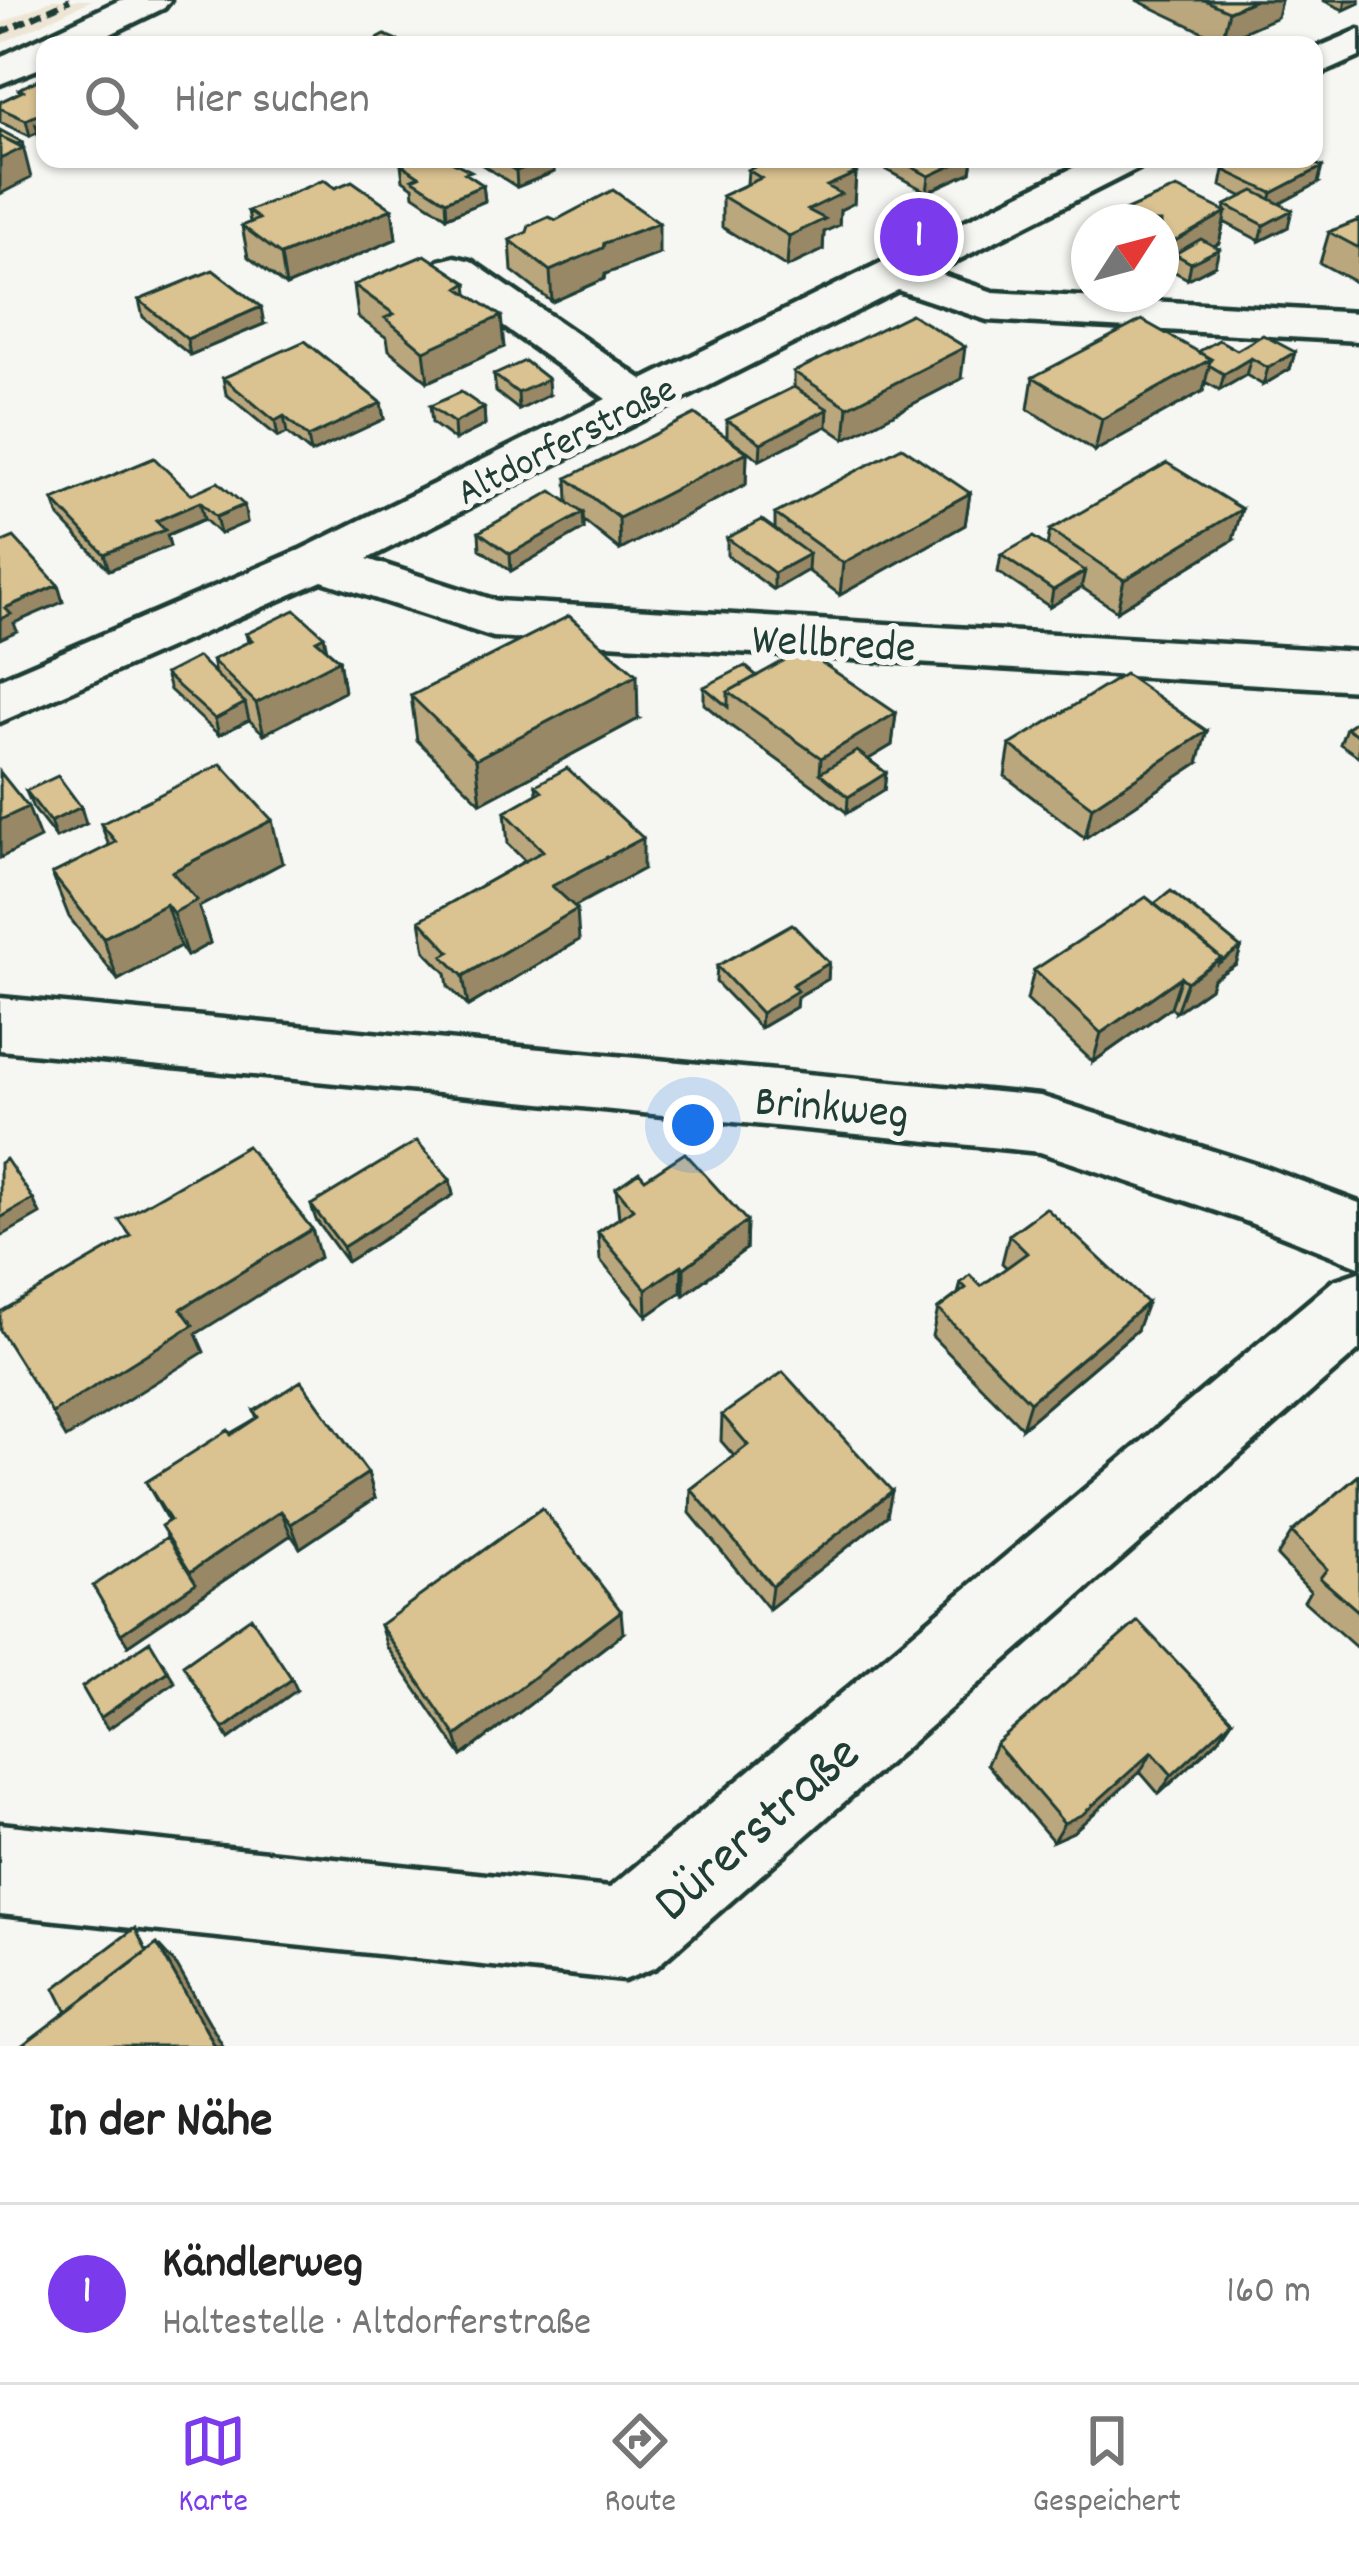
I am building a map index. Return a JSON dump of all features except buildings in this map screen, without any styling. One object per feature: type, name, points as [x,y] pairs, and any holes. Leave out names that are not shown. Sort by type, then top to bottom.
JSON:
[{"type":"street","points":[[76,36],[151,0]]},
{"type":"street","points":[[1323,61],[1359,43]]},
{"type":"street","points":[[0,72],[36,55]]},
{"type":"street","name":"Altdorferstraße","points":[[0,702],[319,562],[1106,168]]},
{"type":"street","points":[[455,271],[639,400]]},
{"type":"street","points":[[894,273],[986,306],[1359,327]]},
{"type":"street","name":"Wellbrede","points":[[319,562],[493,619],[1359,671]]},
{"type":"street","name":"Brinkweg","points":[[0,1024],[1040,1124],[1263,1197],[1359,1235]]},
{"type":"street","name":"Dürerstraße","points":[[0,1869],[624,1935],[1359,1304]]},
{"type":"shaded area","points":[[51,0],[92,0],[0,44],[0,24]]},
{"type":"railway","points":[[0,33],[70,0]]},
{"type":"place","name":"Kändlerweg","points":[[919,237]]}]
